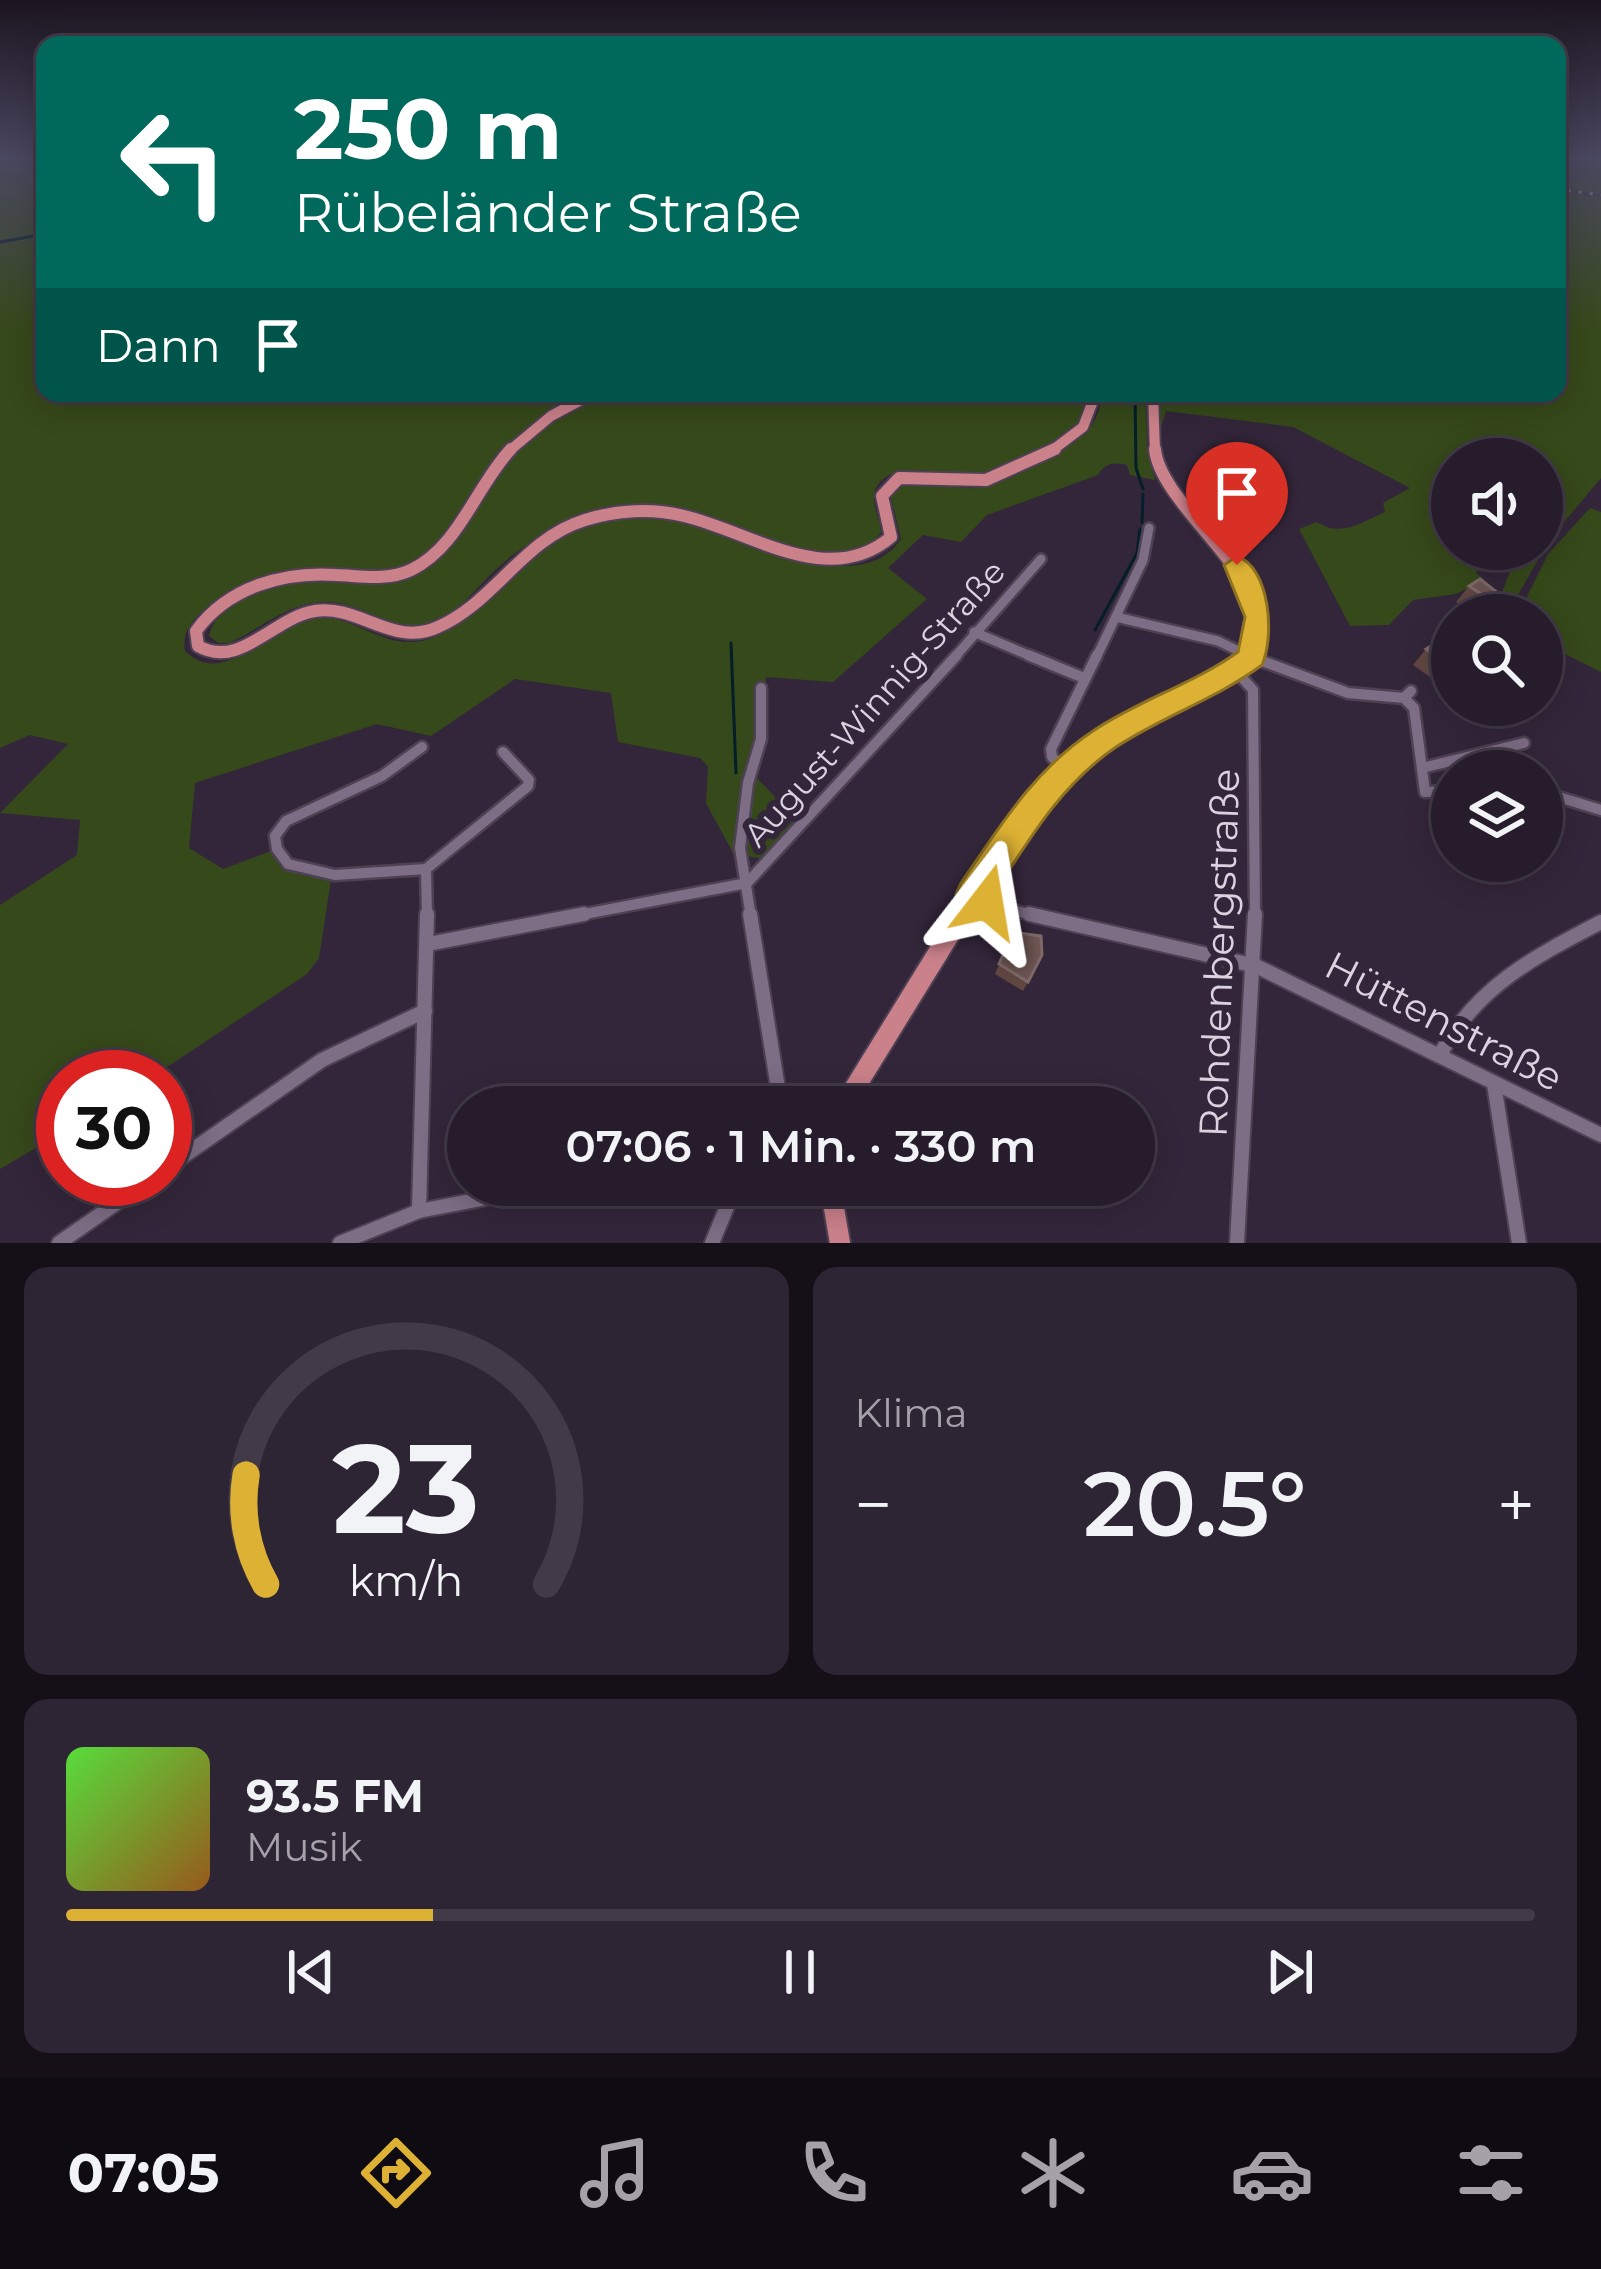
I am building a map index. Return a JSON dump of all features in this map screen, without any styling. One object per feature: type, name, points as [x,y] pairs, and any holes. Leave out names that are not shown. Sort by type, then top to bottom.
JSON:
[{"type":"main road","points":[[578,402],[515,444],[453,533],[416,567],[384,579],[309,574],[259,586],[211,612],[196,631],[198,646],[210,654],[227,653],[284,620],[320,609],[354,614],[394,634],[424,633],[457,616],[532,545],[567,526],[615,513],[688,517],[790,554],[836,558],[867,554],[891,537],[882,502],[891,482],[910,475],[963,482],[1001,476],[1075,435],[1089,418],[1093,402]]},
{"type":"main road","points":[[856,1086],[1028,812],[1065,769],[1108,736],[1237,671],[1252,657],[1259,617],[1248,584],[1226,550],[1169,491],[1153,451],[1153,402]]},
{"type":"main road","points":[[834,1206],[840,1243]]},
{"type":"street","points":[[1065,769],[1052,758],[1051,749],[1143,560],[1149,528]]},
{"type":"street","name":"August-Winnig-Straße","points":[[746,884],[1041,559]]},
{"type":"street","points":[[1116,617],[1218,641],[1348,693],[1407,694],[1414,708],[1425,792],[1431,792]]},
{"type":"street","points":[[974,632],[1084,678]]},
{"type":"street","name":"Rohdenbergstraße","points":[[1237,671],[1253,690],[1256,966],[1237,1243]]},
{"type":"street","points":[[761,688],[760,739],[740,848],[778,1086]]},
{"type":"street","points":[[1422,767],[1525,743]]},
{"type":"street","points":[[422,747],[382,776],[286,821],[275,836],[277,849],[288,864],[334,875],[426,869],[528,786],[529,780],[502,752]]},
{"type":"street","points":[[1563,798],[1601,810]]},
{"type":"street","points":[[419,1210],[426,869]]},
{"type":"street","points":[[428,944],[746,884]]},
{"type":"street","name":"Hüttenstraße","points":[[974,894],[998,907],[1208,951],[1256,966],[1442,1053],[1493,1084],[1601,1135]]},
{"type":"street","points":[[1442,1053],[1465,1011],[1486,989],[1507,972],[1601,922]]},
{"type":"street","points":[[192,1150],[269,1094],[393,1022],[425,1011]]},
{"type":"street","points":[[1493,1084],[1519,1243]]},
{"type":"street","points":[[340,1243],[419,1210],[447,1205]]},
{"type":"street","points":[[58,1243],[112,1206]]},
{"type":"street","points":[[712,1243],[727,1206]]},
{"type":"green space","points":[[0,216],[36,216],[36,402],[570,402],[505,449],[442,535],[415,559],[377,570],[297,570],[254,583],[211,604],[186,633],[185,651],[200,661],[231,660],[307,618],[340,620],[402,642],[437,636],[477,610],[548,546],[568,533],[614,518],[677,519],[798,560],[858,565],[882,557],[901,539],[891,498],[895,489],[924,481],[965,488],[988,485],[1053,456],[1081,436],[1095,420],[1100,402],[1146,402],[1147,447],[1155,480],[1130,475],[1127,465],[1110,464],[1098,475],[987,515],[961,542],[923,535],[888,568],[927,599],[833,682],[766,677],[756,777],[797,820],[762,859],[733,853],[706,803],[708,767],[700,758],[618,742],[611,693],[515,679],[431,736],[377,724],[195,783],[189,848],[223,869],[271,851],[283,868],[331,880],[319,958],[307,974],[192,1050],[36,1050],[36,1148],[0,1169],[0,905],[77,855],[80,820],[0,813],[68,744],[30,735],[0,748]]},
{"type":"green space","points":[[1566,216],[1601,216],[1601,478],[1563,523],[1563,438],[1431,438],[1431,570],[1478,570],[1485,580],[1456,594],[1413,600],[1389,625],[1350,626],[1299,529],[1317,522],[1335,529],[1360,524],[1385,512],[1383,503],[1410,488],[1293,427],[1166,411],[1159,434],[1160,402],[1566,402]]},
{"type":"green space","points":[[585,402],[1088,402],[1070,433],[1007,469],[985,475],[921,470],[890,475],[879,483],[874,496],[881,533],[860,548],[803,549],[673,509],[623,509],[543,535],[435,622],[406,625],[350,606],[321,602],[284,612],[229,643],[218,643],[209,636],[225,611],[270,588],[317,580],[384,584],[426,568],[457,538],[505,464],[558,416]]},
{"type":"green space","points":[[1590,508],[1601,512],[1601,672],[1563,653],[1563,594],[1528,594],[1540,570],[1563,570],[1563,538]]},
{"type":"green space","points":[[1511,570],[1532,570],[1518,594],[1501,594]]},
{"type":"building","points":[[1480,579],[1499,594],[1481,594],[1469,586]]},
{"type":"building","points":[[1013,932],[1041,936],[1042,955],[1028,982],[999,964]]},
{"type":"waterway","points":[[0,242],[36,236]]},
{"type":"waterway","points":[[1135,402],[1136,468],[1143,489]]},
{"type":"waterway","points":[[1142,523],[1143,494]]},
{"type":"waterway","points":[[1095,630],[1137,553],[1140,529]]},
{"type":"waterway","points":[[731,643],[736,773]]},
{"type":"route","points":[[987,902],[974,894],[1028,812],[1065,769],[1108,736],[1214,685],[1252,657],[1259,617],[1237,565]]}]
